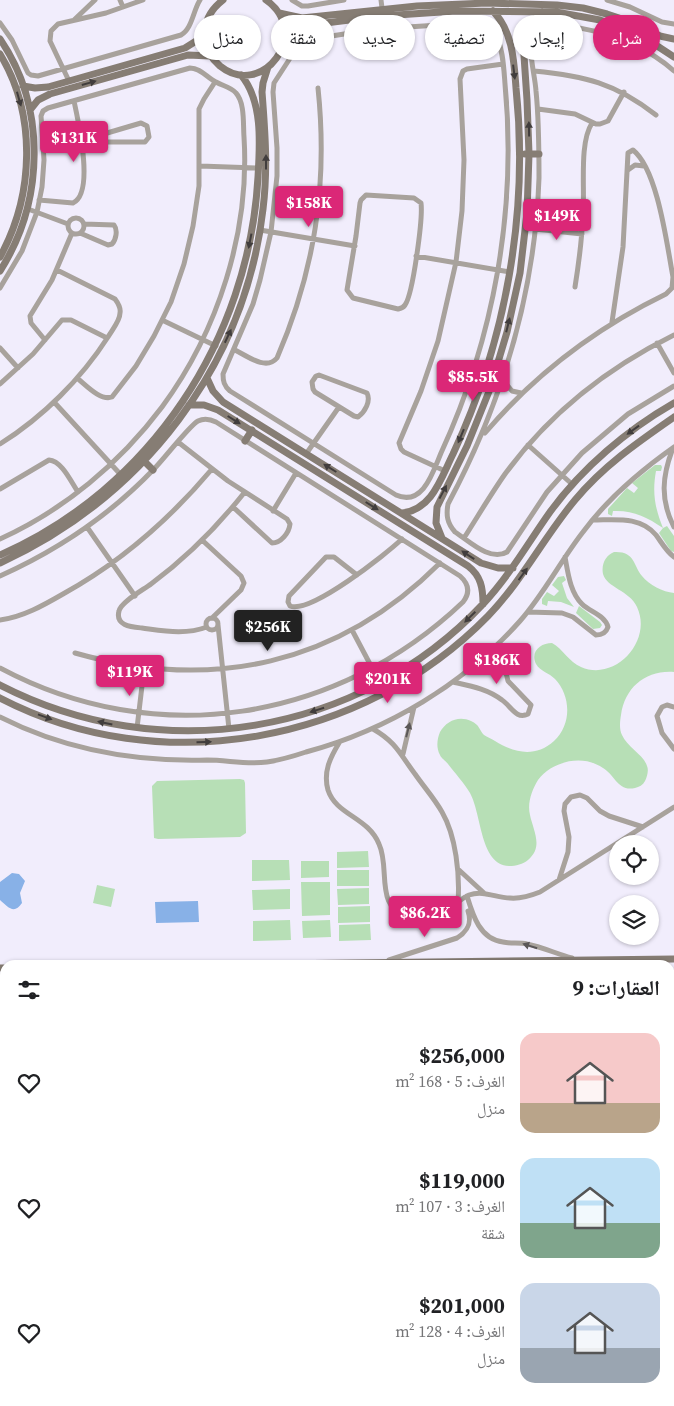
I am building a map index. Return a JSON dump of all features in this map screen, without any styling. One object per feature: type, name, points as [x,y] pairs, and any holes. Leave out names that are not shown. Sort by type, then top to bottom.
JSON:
[{"type":"street","points":[[72,21],[95,0]]},
{"type":"street","points":[[120,0],[124,8]]},
{"type":"street","points":[[69,81],[50,40],[51,31],[58,24],[124,8],[143,0]]},
{"type":"street","points":[[0,23],[12,40],[26,70],[31,75],[38,76],[180,35],[189,27],[194,10],[200,0]]},
{"type":"street","points":[[266,0],[279,13],[286,15]]},
{"type":"street","points":[[292,0],[302,6],[344,0]]},
{"type":"street","points":[[382,0],[382,8]]},
{"type":"street","points":[[607,0],[630,7],[662,22],[674,24]]},
{"type":"street","points":[[211,15],[220,1]]},
{"type":"street","points":[[334,16],[382,8],[487,3],[558,5],[583,8],[607,14],[665,38],[674,38]]},
{"type":"street","points":[[334,19],[419,13],[493,11],[578,15],[622,27],[674,57]]},
{"type":"street","points":[[402,513],[416,510],[428,501],[466,423],[480,388],[497,331],[510,272],[517,212],[520,154],[517,99],[510,39],[504,24],[493,11]]},
{"type":"street","points":[[442,538],[436,523],[437,506],[467,446],[490,389],[514,303],[524,243],[529,154],[528,100],[522,41],[529,24],[542,12]]},
{"type":"street","points":[[440,25],[480,26],[490,29],[497,37],[503,64],[508,124],[507,202],[498,270],[484,337],[456,419],[435,467],[419,494],[408,499],[402,498],[226,387],[223,379],[223,374],[235,350],[256,296],[271,232],[276,185],[277,148],[273,87],[276,79],[301,42],[318,37],[376,29],[440,25]]},
{"type":"street","points":[[673,69],[634,44],[588,30],[551,26],[540,31],[533,40],[531,50],[538,109],[539,154],[535,229],[523,305],[503,380],[481,437],[448,504],[446,516],[451,527],[489,554],[498,555],[507,552],[534,510],[562,474],[582,453],[628,414],[674,386]]},
{"type":"street","points":[[0,38],[15,64],[23,86],[30,110],[34,153],[33,182],[28,209],[18,238],[0,271]]},
{"type":"street","points":[[661,48],[665,38]]},
{"type":"street","points":[[30,110],[49,91],[69,81],[185,48],[194,42]]},
{"type":"street","points":[[23,86],[49,91],[188,55],[194,55]]},
{"type":"street","points":[[0,257],[14,228],[20,210],[27,152],[23,113],[11,76],[1,57]]},
{"type":"street","points":[[214,60],[221,67],[241,75],[255,73],[268,67],[275,60]]},
{"type":"street","points":[[444,471],[402,451],[399,443],[421,391],[432,358],[445,315],[456,262],[462,211],[464,160],[461,75],[466,69],[503,64]]},
{"type":"street","points":[[0,555],[57,525],[101,493],[121,475],[144,452],[179,408],[216,346],[235,297],[249,246],[255,212],[259,168],[259,103],[268,67]]},
{"type":"street","points":[[0,288],[22,251],[37,212],[44,160],[41,113],[45,109],[190,68],[198,69],[215,82],[230,88],[239,98],[243,124],[244,168],[240,218],[222,292],[202,339],[182,377],[163,406],[130,446],[111,464],[78,492],[32,523],[0,539]]},
{"type":"street","points":[[534,71],[584,77],[605,84],[624,92],[656,115]]},
{"type":"street","points":[[0,563],[46,540],[108,496],[144,461],[165,437],[207,378],[240,307],[255,256],[260,230],[266,165],[259,103],[241,75]]},
{"type":"street","points":[[77,378],[101,396],[106,398],[112,397],[136,366],[162,320],[178,283],[189,245],[197,206],[200,166],[198,121],[204,99],[215,82]]},
{"type":"street","points":[[235,350],[266,364],[273,363],[278,358],[296,312],[315,239],[318,214],[322,164],[318,88]]},
{"type":"street","points":[[538,109],[575,114],[600,124],[608,121],[624,92]]},
{"type":"street","points":[[40,200],[69,204],[77,202],[80,198],[84,168],[82,142],[74,101]]},
{"type":"street","points":[[575,286],[582,234],[585,142],[592,122]]},
{"type":"street","points":[[82,142],[96,140],[98,142],[145,142],[149,137],[147,126],[141,123],[97,136],[96,140]]},
{"type":"street","points":[[481,437],[521,393],[564,355],[612,322],[666,294],[673,285],[653,184],[636,152],[631,150],[628,153],[623,247],[612,322]]},
{"type":"street","points":[[520,154],[539,154]]},
{"type":"street","points":[[628,170],[635,165],[644,166]]},
{"type":"street","points":[[200,166],[259,168]]},
{"type":"street","points":[[370,195],[419,200],[422,206],[416,256],[406,303],[402,308],[395,309],[353,298],[348,293],[347,287],[355,246],[360,203],[363,197],[370,195]]},
{"type":"street","points":[[28,209],[68,224]]},
{"type":"street","points":[[78,218],[84,224],[114,225],[116,231],[112,244],[80,233],[72,233],[68,224],[71,219],[78,218]]},
{"type":"street","points":[[80,233],[84,224]]},
{"type":"street","points":[[535,229],[582,234]]},
{"type":"street","points":[[260,230],[355,246]]},
{"type":"street","points":[[45,340],[31,323],[30,316],[57,270],[72,233]]},
{"type":"street","points":[[416,256],[510,272]]},
{"type":"street","points":[[0,444],[54,402],[77,378],[107,338],[119,318],[120,308],[111,296],[57,270]]},
{"type":"street","points":[[0,384],[65,319],[71,320],[107,338]]},
{"type":"street","points":[[162,320],[216,346]]},
{"type":"street","points":[[464,538],[495,488],[528,445],[557,415],[588,388],[622,364],[674,335]]},
{"type":"street","points":[[657,343],[674,373]]},
{"type":"street","points":[[0,348],[18,368]]},
{"type":"street","points":[[323,375],[365,391],[369,395],[362,414],[358,417],[339,407],[312,389],[312,382],[316,376],[323,375]]},
{"type":"street","points":[[207,378],[213,391],[223,402],[486,566],[513,568]]},
{"type":"street","points":[[503,380],[512,391],[521,393]]},
{"type":"street","points":[[54,402],[121,475]]},
{"type":"street","points":[[0,685],[34,701],[73,715],[140,729],[195,731],[229,729],[274,722],[339,702],[380,683],[431,651],[463,624],[483,604],[513,568],[551,512],[573,485],[617,442],[674,403]]},
{"type":"street","points":[[189,405],[211,406],[468,566],[481,581],[483,604]]},
{"type":"street","points":[[306,454],[339,407]]},
{"type":"street","points":[[0,698],[34,713],[80,728],[142,740],[177,742],[212,742],[252,738],[296,728],[360,706],[400,685],[438,660],[473,631],[504,599],[576,499],[606,468],[628,449],[674,417]]},
{"type":"street","points":[[0,576],[45,553],[87,527],[121,500],[153,470],[194,423],[203,419],[212,420],[440,563],[464,580],[468,589],[466,598],[451,613],[420,639],[373,669],[338,685],[302,698],[265,707],[227,713],[192,715],[139,712],[100,705],[62,695],[0,668]]},
{"type":"street","points":[[245,441],[252,430]]},
{"type":"street","points":[[178,442],[244,493],[287,519],[290,524],[289,530],[280,541],[275,543],[270,541],[233,507]]},
{"type":"street","points":[[528,445],[573,485]]},
{"type":"street","points":[[0,717],[67,744],[105,753],[145,759],[213,760],[248,763],[269,762],[339,743],[414,707],[453,682],[498,644],[528,612],[565,557],[593,520],[632,478],[673,447]]},
{"type":"street","points":[[673,447],[663,484],[667,512],[674,527]]},
{"type":"street","points":[[0,489],[45,462],[52,461],[59,465],[78,492]]},
{"type":"street","points":[[144,461],[153,470]]},
{"type":"street","points":[[0,620],[17,617],[53,600],[84,583],[112,564],[155,530],[212,469]]},
{"type":"street","points":[[273,511],[296,473]]},
{"type":"street","points":[[218,625],[216,629],[212,630],[207,628],[182,633],[126,626],[120,620],[119,611],[124,604],[170,569],[202,540],[244,493]]},
{"type":"street","points":[[593,520],[629,520],[648,526],[667,551],[674,557]]},
{"type":"street","points":[[87,527],[135,596]]},
{"type":"street","points":[[534,537],[543,545]]},
{"type":"street","points":[[357,576],[334,557],[326,557],[289,596],[288,602],[292,607],[297,607],[328,593],[357,576],[402,539]]},
{"type":"street","points":[[202,540],[241,576],[244,583],[241,590],[212,618],[207,620],[207,628]]},
{"type":"street","points":[[528,612],[562,613],[573,617],[596,635],[606,631],[607,624],[604,620],[583,605],[576,596],[571,585],[565,557]]},
{"type":"street","points":[[75,653],[98,660],[144,668],[197,671],[245,666],[289,656],[332,640],[352,630],[399,600],[440,563]]},
{"type":"street","points":[[212,618],[217,620],[218,625],[229,729]]},
{"type":"street","points":[[352,630],[380,683]]},
{"type":"street","points":[[453,682],[490,692],[506,703],[516,714],[525,716],[528,714],[531,705],[508,681],[498,644]]},
{"type":"street","points":[[431,651],[438,660]]},
{"type":"street","points":[[142,740],[139,712],[144,668]]},
{"type":"street","points":[[674,707],[667,705],[662,707],[657,716],[662,733],[674,748]]},
{"type":"street","points":[[403,754],[414,707]]},
{"type":"street","points":[[373,728],[388,739],[403,754],[446,819],[458,870],[458,902]]},
{"type":"street","points":[[339,743],[326,772],[328,792],[340,808],[367,826],[378,842],[383,858],[386,892],[393,908],[411,921],[432,922],[446,915],[458,902],[466,897],[484,893]]},
{"type":"street","points":[[558,880],[568,852],[569,837],[564,804],[571,797],[580,795],[587,798],[600,811],[609,816],[643,827]]},
{"type":"street","points":[[458,870],[484,893],[498,897],[517,898],[540,892],[674,807]]},
{"type":"street","points":[[466,897],[473,921],[486,934],[498,941],[526,944],[577,960],[674,959]]},
{"type":"street","points":[[390,960],[457,938],[464,933],[473,921]]},
{"type":"green space","points":[[655,465],[661,465],[662,467],[661,471],[656,471],[654,493],[656,507],[663,528],[633,513],[613,511],[612,516],[608,514],[608,509],[627,488],[634,493],[638,488],[632,483]]},
{"type":"green space","points":[[667,526],[674,536],[674,552],[671,551],[659,533]]},
{"type":"green space","points":[[614,552],[621,552],[630,556],[642,576],[656,588],[674,593],[674,672],[654,674],[638,682],[627,696],[621,717],[620,728],[622,735],[645,762],[648,769],[646,778],[641,786],[629,789],[621,785],[603,768],[586,761],[568,762],[551,768],[538,780],[530,801],[529,810],[536,838],[533,855],[522,864],[509,866],[499,863],[492,857],[487,848],[470,793],[440,755],[437,746],[440,732],[453,720],[466,719],[478,726],[485,736],[517,751],[532,752],[554,741],[564,727],[567,710],[566,702],[564,693],[555,679],[536,664],[534,655],[538,649],[544,644],[552,643],[581,667],[594,670],[606,669],[618,664],[628,655],[640,633],[641,620],[637,607],[629,597],[609,583],[603,574],[605,560]]},
{"type":"green space","points":[[564,576],[566,580],[562,583],[567,598],[574,607],[561,602],[548,601],[547,606],[542,604],[542,599],[547,592],[554,596],[559,591],[552,585],[558,577]]},
{"type":"green space","points":[[579,606],[600,622],[602,625],[600,628],[593,629],[576,613]]},
{"type":"green space","points":[[244,780],[245,783],[246,833],[240,837],[154,838],[152,786],[157,781]]},
{"type":"green space","points":[[368,851],[369,867],[337,868],[337,852]]},
{"type":"green space","points":[[252,860],[289,860],[290,880],[252,881]]},
{"type":"green space","points":[[301,861],[329,861],[329,877],[301,878]]},
{"type":"green space","points":[[337,870],[369,870],[369,886],[337,886]]},
{"type":"green space","points":[[301,882],[330,882],[330,915],[302,916]]},
{"type":"green space","points":[[97,885],[115,889],[111,907],[93,903]]},
{"type":"green space","points":[[369,888],[369,904],[338,905],[337,889]]},
{"type":"green space","points":[[290,889],[290,909],[253,910],[252,890]]},
{"type":"green space","points":[[370,906],[370,922],[338,923],[338,907]]},
{"type":"green space","points":[[290,920],[291,940],[253,941],[253,921]]},
{"type":"green space","points":[[330,920],[331,937],[303,938],[302,921]]},
{"type":"green space","points":[[370,924],[371,940],[339,941],[339,925]]},
{"type":"water","points":[[12,873],[19,874],[25,881],[20,893],[22,903],[16,909],[11,909],[0,900],[0,882]]},
{"type":"water","points":[[198,901],[199,922],[156,923],[155,902]]}]
